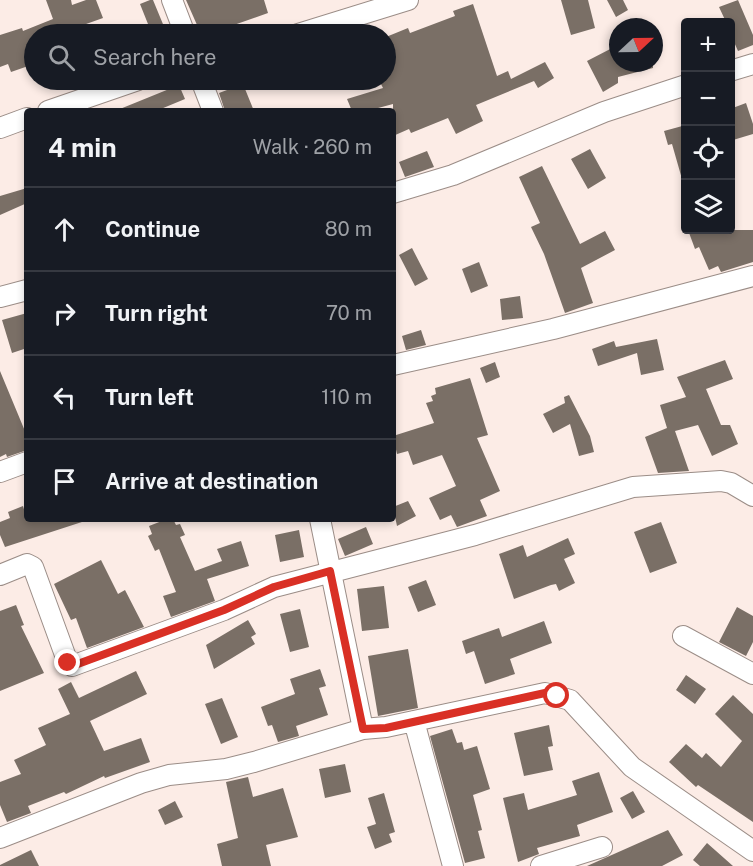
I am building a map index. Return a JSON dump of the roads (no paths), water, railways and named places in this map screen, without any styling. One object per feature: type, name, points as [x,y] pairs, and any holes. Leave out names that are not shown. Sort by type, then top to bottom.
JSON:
[{"type":"street","points":[[172,0],[181,24]]},
{"type":"street","points":[[330,24],[408,0]]},
{"type":"street","points":[[735,69],[753,64]]},
{"type":"street","points":[[396,191],[470,169],[604,112],[681,87]]},
{"type":"street","points":[[57,108],[109,90]]},
{"type":"street","points":[[205,90],[212,108]]},
{"type":"street","points":[[0,128],[24,119]]},
{"type":"street","points":[[396,364],[553,329],[753,276]]},
{"type":"street","points":[[0,297],[24,291]]},
{"type":"street","points":[[0,472],[24,463]]},
{"type":"street","points":[[0,575],[27,564],[33,567],[68,663],[72,666],[224,610],[274,587],[475,536],[633,487],[721,481],[731,483],[753,496]]},
{"type":"street","points":[[321,522],[363,729]]},
{"type":"street","points":[[683,636],[753,674]]},
{"type":"street","points":[[0,838],[141,783],[170,775],[226,769],[363,729],[414,721],[545,693],[570,700],[632,767],[753,851]]},
{"type":"street","points":[[414,721],[453,866]]},
{"type":"street","points":[[542,866],[602,848]]}]
